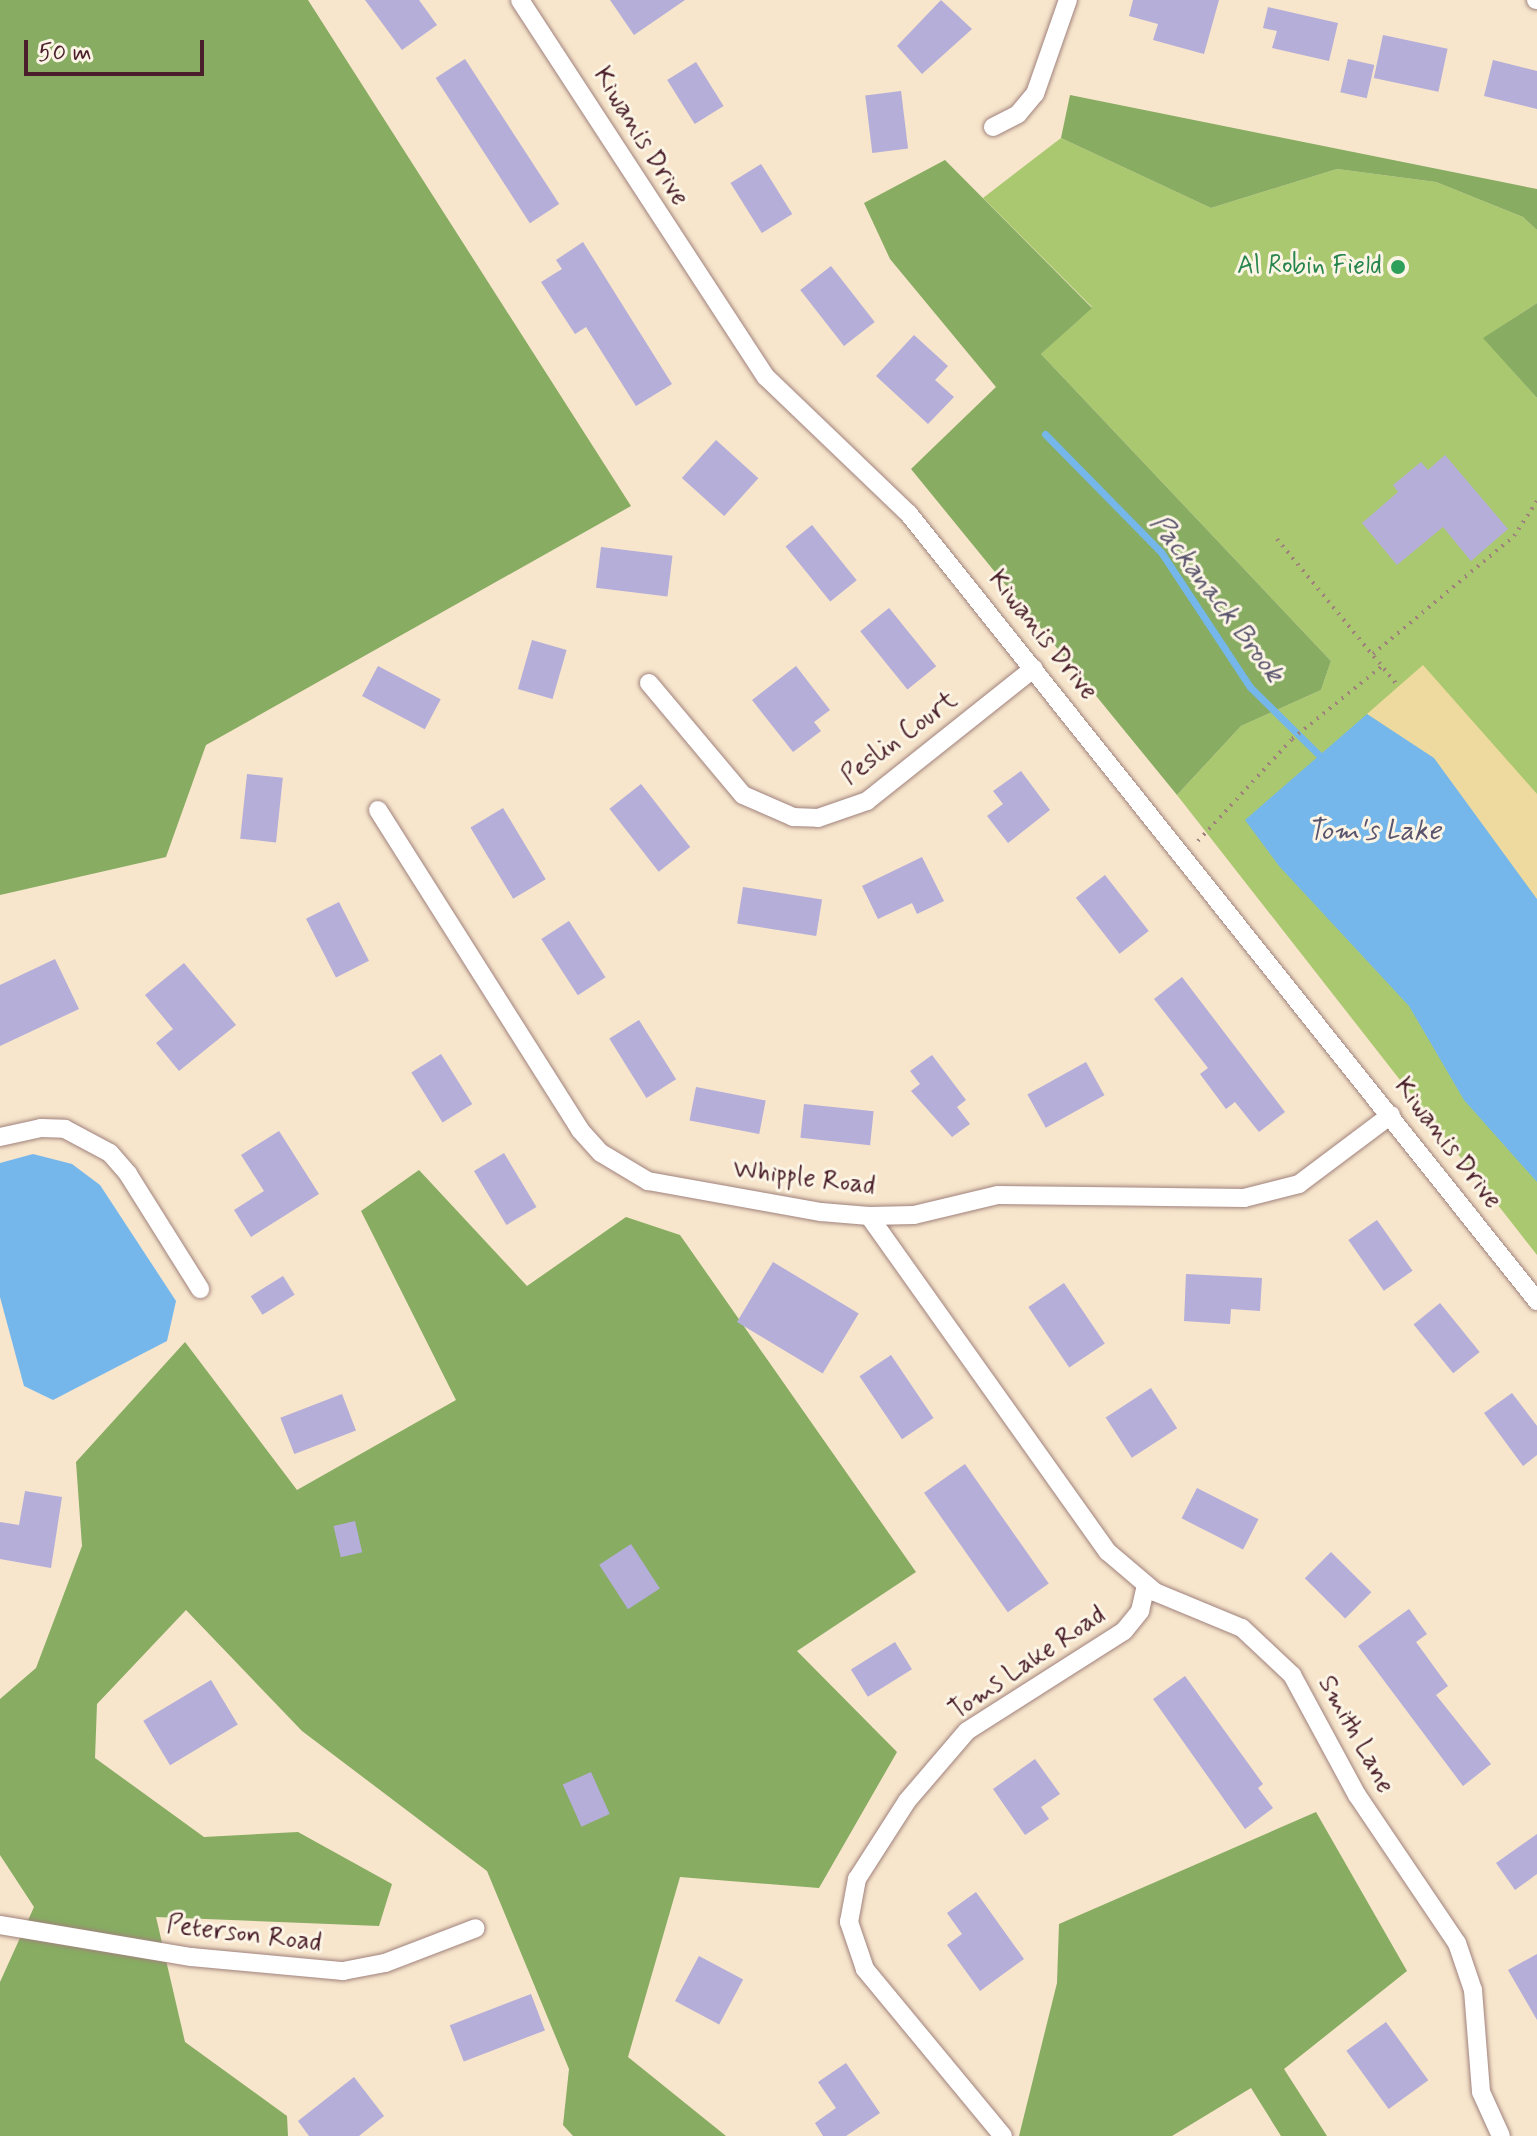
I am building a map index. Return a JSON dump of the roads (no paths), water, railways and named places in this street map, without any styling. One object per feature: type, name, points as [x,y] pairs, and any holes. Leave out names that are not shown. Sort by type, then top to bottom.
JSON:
[{"type":"street","name":"Kiwanis Drive","points":[[520,0],[748,353],[787,399],[909,514],[1185,855],[1537,1301]]},
{"type":"street","points":[[993,127],[1018,114],[1035,94],[1068,0]]},
{"type":"street","name":"Peslin Court","points":[[649,683],[735,789],[767,809],[818,818],[867,801],[1034,668]]},
{"type":"street","name":"Whipple Road","points":[[378,810],[580,1130],[601,1153],[648,1181],[821,1212],[869,1216],[914,1215],[998,1195],[1272,1194],[1324,1167],[1391,1115]]},
{"type":"street","points":[[0,1137],[41,1128],[65,1129],[110,1153],[200,1289]]},
{"type":"street","name":"Smith Lane","points":[[869,1216],[1108,1552],[1146,1585],[1242,1628],[1276,1657],[1313,1705],[1357,1795],[1467,1965],[1481,2092],[1501,2136]]},
{"type":"street","name":"Toms Lake Road","points":[[1003,2136],[865,1969],[849,1922],[857,1879],[907,1801],[967,1731],[1124,1631],[1140,1611],[1146,1585]]},
{"type":"street","name":"Peterson Road","points":[[0,1925],[191,1957],[343,1971],[385,1963],[476,1928]]},
{"type":"water","name":"Tom's Lake","points":[[1367,714],[1434,758],[1537,899],[1537,1182],[1464,1100],[1409,1006],[1279,866],[1245,820]]},
{"type":"water","points":[[33,1154],[72,1164],[100,1185],[176,1301],[167,1341],[53,1400],[24,1386],[0,1297],[0,1163]]},
{"type":"waterway","name":"Packanack Brook","points":[[1045,434],[1161,552],[1250,687],[1319,755]]},
{"type":"place","name":"Al Robin Field","points":[[1398,267]]}]
